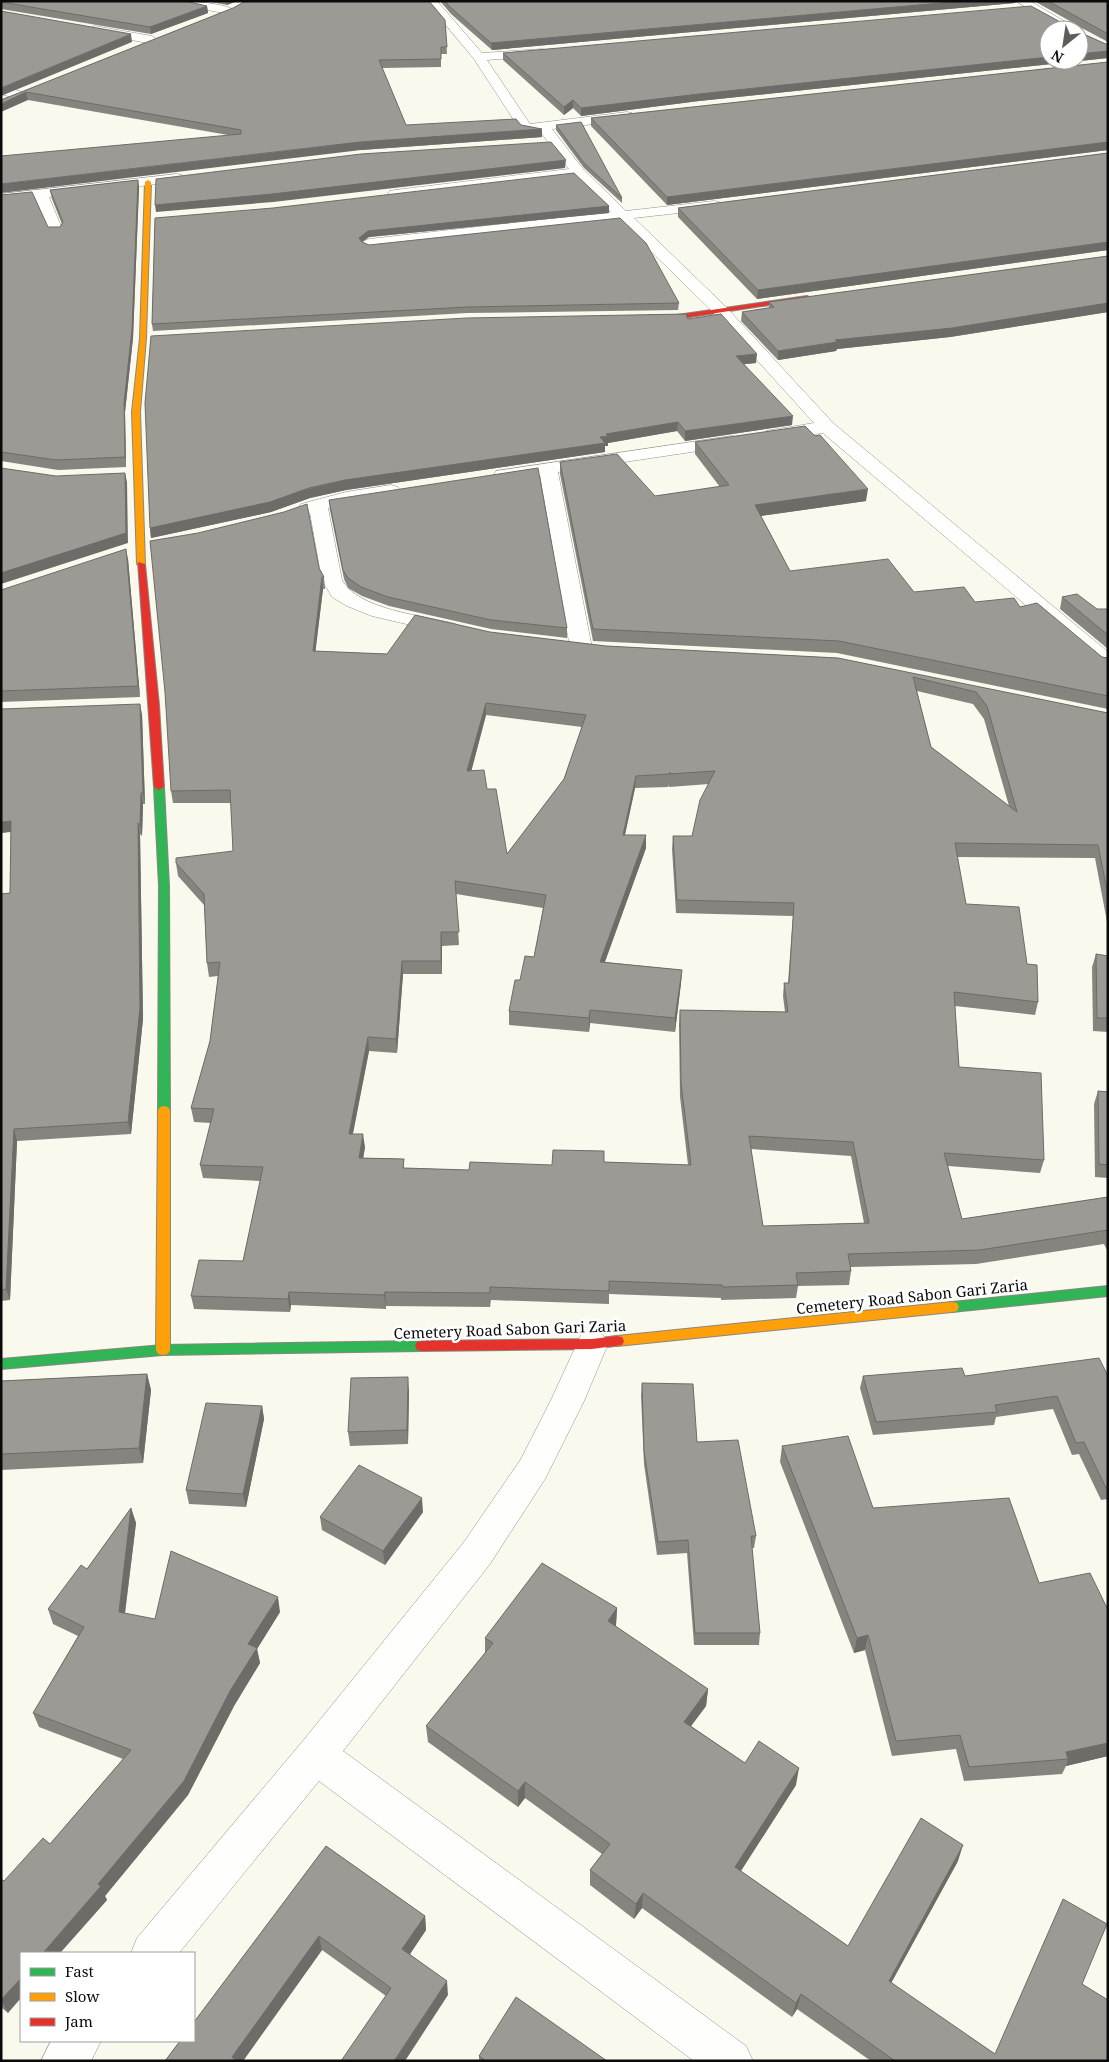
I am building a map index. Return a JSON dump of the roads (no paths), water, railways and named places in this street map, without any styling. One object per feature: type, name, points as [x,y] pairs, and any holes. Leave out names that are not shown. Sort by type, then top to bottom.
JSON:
[{"type":"street","points":[[174,1],[233,10],[212,18]]},
{"type":"street","points":[[432,2],[449,2]]},
{"type":"street","points":[[432,2],[479,57],[526,128]]},
{"type":"street","points":[[1021,6],[1051,20]]},
{"type":"street","points":[[86,28],[157,38],[135,48]]},
{"type":"street","points":[[479,57],[548,51]]},
{"type":"street","points":[[1,90],[25,94],[1,103]]},
{"type":"street","points":[[638,117],[546,130],[526,128],[638,117]]},
{"type":"street","points":[[546,130],[578,172],[720,310],[827,427],[1108,663]]},
{"type":"street","points":[[538,143],[557,142]]},
{"type":"street","points":[[378,196],[578,172]]},
{"type":"street","points":[[1,198],[187,177]]},
{"type":"street","points":[[148,182],[152,218],[148,338],[136,412],[129,475],[139,548],[144,705],[164,886],[163,1350]]},
{"type":"street","points":[[40,193],[56,231]]},
{"type":"street","points":[[369,244],[624,217],[732,203]]},
{"type":"street","points":[[634,317],[677,317],[817,296]]},
{"type":"street","points":[[490,477],[827,427]]},
{"type":"street","points":[[548,468],[580,648]]},
{"type":"street","points":[[294,512],[346,498],[413,488]]},
{"type":"street","points":[[318,504],[332,580],[340,593],[354,602],[379,612],[472,633]]},
{"type":"street","name":"Cemetery Road Sabon Gari Zaria","points":[[1,1364],[163,1350],[592,1344],[1108,1291]]},
{"type":"street","points":[[153,1952],[316,1755],[482,1545],[533,1469],[567,1401],[592,1344]]},
{"type":"street","points":[[316,1755],[731,2061]]},
{"type":"street","points":[[62,2061],[78,2042]]}]
